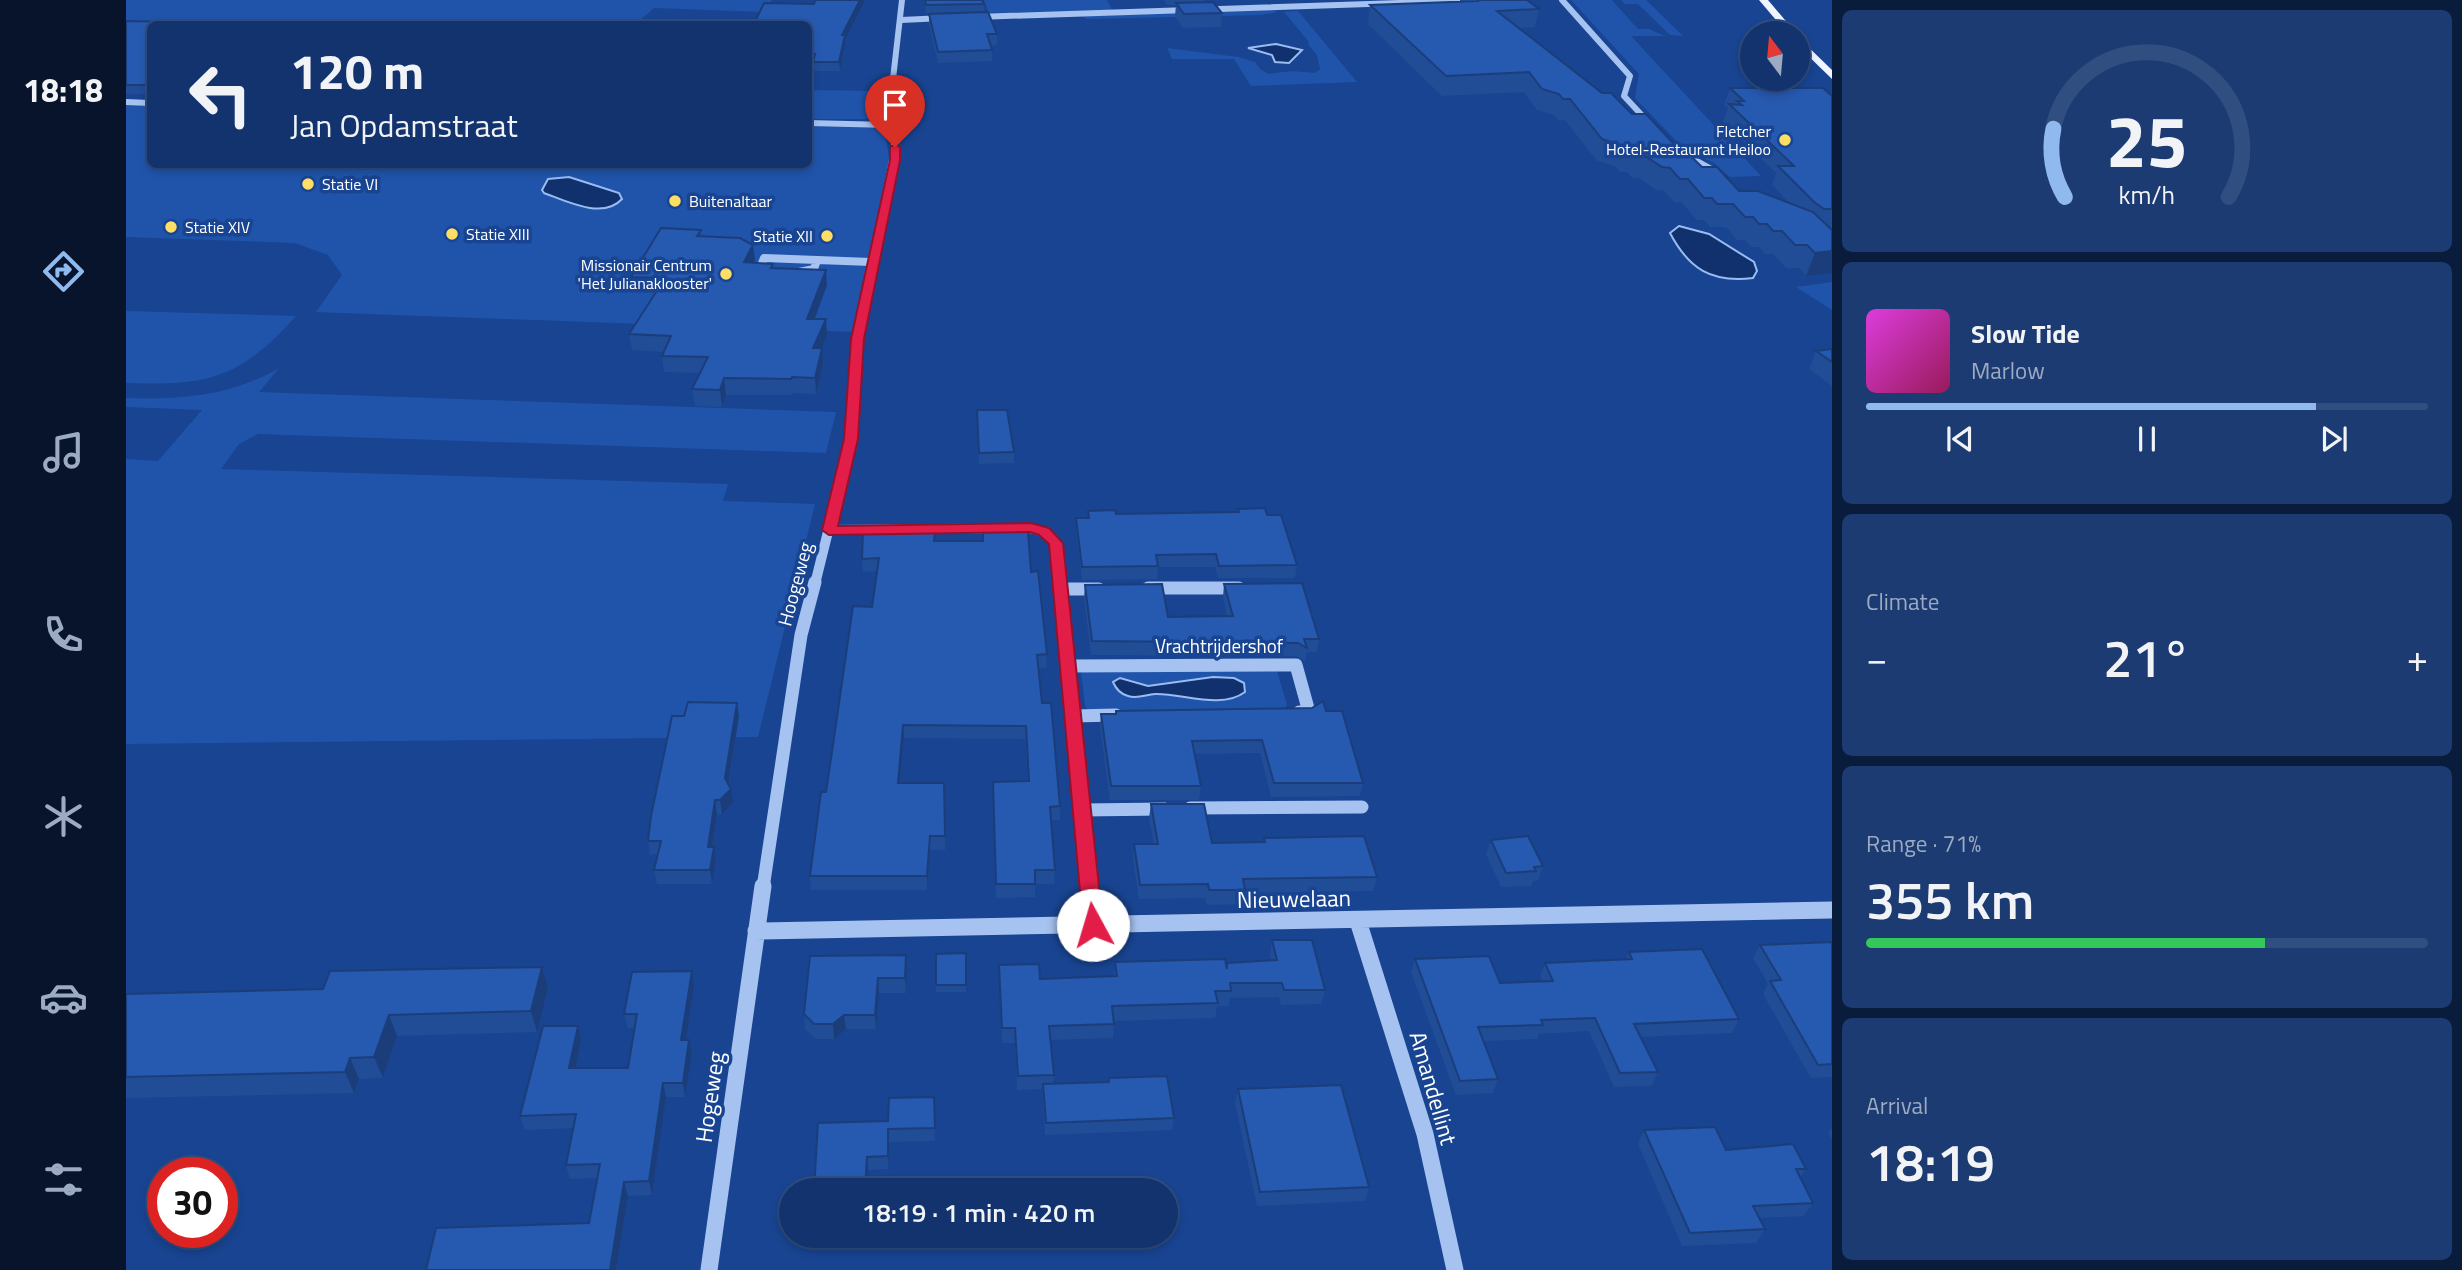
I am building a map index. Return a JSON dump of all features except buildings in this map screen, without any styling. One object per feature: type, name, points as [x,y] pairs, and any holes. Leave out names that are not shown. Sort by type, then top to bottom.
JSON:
[{"type":"main road","points":[[1763,0],[1781,21]]},
{"type":"main road","points":[[1810,49],[1832,67]]},
{"type":"main road","points":[[1810,53],[1832,76]]},
{"type":"street","name":"Hoogeweg","points":[[756,930],[801,635],[851,439],[858,339],[895,160],[895,147],[889,125],[902,0]]},
{"type":"street","points":[[969,18],[1490,0]]},
{"type":"street","points":[[1562,0],[1630,76],[1624,96],[1656,131]]},
{"type":"street","points":[[901,20],[955,18]]},
{"type":"street","points":[[126,102],[147,103]]},
{"type":"street","points":[[812,123],[889,125]]},
{"type":"street","points":[[1672,148],[1721,175],[1730,184]]},
{"type":"street","points":[[829,530],[1031,528],[1044,531],[1056,543],[1093,925]]},
{"type":"street","points":[[1140,588],[1246,588]]},
{"type":"street","points":[[1060,589],[1114,589]]},
{"type":"street","name":"Vrachtrijdershof","points":[[1068,666],[1296,665],[1309,712],[1281,712]]},
{"type":"street","points":[[1073,716],[1128,715]]},
{"type":"street","points":[[1082,810],[1362,807]]},
{"type":"street","name":"Nieuwelaan","points":[[756,930],[1358,921],[1832,909]]},
{"type":"street","name":"Amandellint","points":[[1358,921],[1425,1134],[1455,1270]]},
{"type":"street","name":"Hogeweg","points":[[709,1270],[756,930]]},
{"type":"lane","points":[[817,260],[814,269],[810,271],[759,271],[764,258],[872,262]]},
{"type":"shaded area","points":[[126,0],[772,0],[765,12],[654,8],[639,21],[126,21]]},
{"type":"shaded area","points":[[984,0],[1107,0],[1112,10],[989,13]]},
{"type":"shaded area","points":[[1571,0],[1612,0],[1638,29],[1649,29],[1665,36],[1631,36],[1761,176],[1730,177],[1714,163],[1682,147],[1635,98],[1639,74]]},
{"type":"shaded area","points":[[1621,0],[1646,0],[1683,36],[1670,35],[1638,4],[1625,4]]},
{"type":"shaded area","points":[[1277,10],[1261,15],[1087,19],[1082,16]]},
{"type":"shaded area","points":[[1298,11],[1357,82],[1251,86],[1234,59],[1172,59],[1167,48],[1238,57],[1255,62],[1269,74],[1292,71],[1315,73],[1320,69],[1317,55],[1284,12]]},
{"type":"shaded area","points":[[1276,44],[1302,50],[1289,63],[1275,62],[1272,55],[1248,48]]},
{"type":"shaded area","points":[[812,90],[880,91],[881,107],[873,116],[865,119],[812,119]]},
{"type":"shaded area","points":[[126,103],[147,104],[147,168],[812,168],[812,126],[885,128],[889,159],[855,332],[316,312],[342,275],[328,255],[295,243],[126,237]]},
{"type":"shaded area","points":[[569,177],[619,193],[622,199],[605,208],[584,207],[542,190],[548,179]]},
{"type":"shaded area","points":[[1679,226],[1709,234],[1754,262],[1757,271],[1753,278],[1725,278],[1703,271],[1685,256],[1670,233]]},
{"type":"shaded area","points":[[1832,282],[1832,310],[1796,287]]},
{"type":"shaded area","points":[[126,311],[296,316],[258,353],[240,365],[201,379],[155,384],[126,383]]},
{"type":"shaded area","points":[[279,368],[259,392],[836,412],[826,453],[258,434],[239,444],[221,469],[728,484],[723,501],[815,504],[758,737],[126,744],[126,459],[158,461],[202,410],[126,407],[126,398],[205,394],[242,385]]},
{"type":"shaded area","points":[[1081,671],[1277,671],[1287,705],[1284,708],[1089,711],[1085,706]]},
{"type":"shaded area","points":[[1213,677],[1234,678],[1244,683],[1245,692],[1225,700],[1166,694],[1135,697],[1121,693],[1113,682],[1120,678],[1148,686]]},
{"type":"place","name":"Fletcher Hotel-Restaurant Heiloo","points":[[1785,140]]},
{"type":"place","name":"Statie VI","points":[[308,184]]},
{"type":"place","name":"Buitenaltaar","points":[[675,201]]},
{"type":"place","name":"Statie XIV","points":[[171,227]]},
{"type":"place","name":"Statie XIII","points":[[452,234]]},
{"type":"place","name":"Statie XII","points":[[827,236]]},
{"type":"place","name":"Missionair Centrum 'Het Julianaklooster'","points":[[726,274]]},
{"type":"route","points":[[895,147],[895,160],[858,339],[851,439],[829,530],[1031,528],[1044,531],[1056,543],[1093,925]]}]
